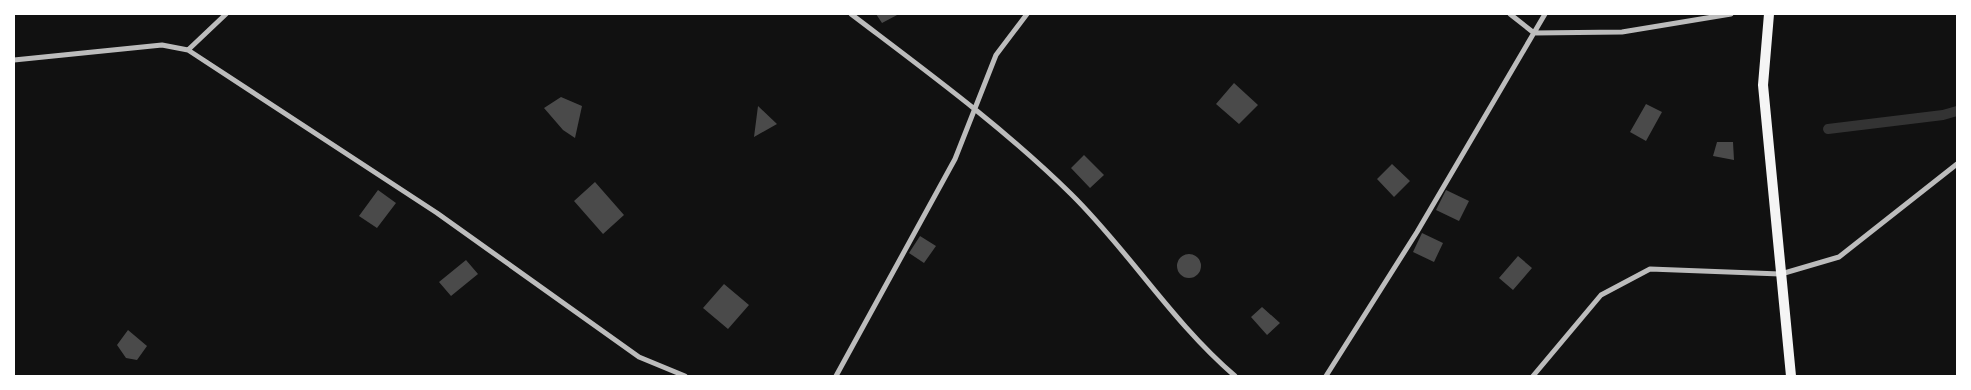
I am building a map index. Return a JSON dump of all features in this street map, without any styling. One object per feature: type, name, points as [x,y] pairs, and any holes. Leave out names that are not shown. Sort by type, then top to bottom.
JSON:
[{"type":"main road","points":[[1770,14],[1763,85],[1791,376]]},
{"type":"street","points":[[188,50],[226,14]]},
{"type":"street","points":[[851,14],[974,107],[1071,194],[1208,353],[1235,376]]},
{"type":"street","points":[[836,376],[954,159],[996,55],[1027,14]]},
{"type":"street","points":[[1510,14],[1534,33],[1622,32],[1731,14]]},
{"type":"street","points":[[1326,376],[1417,232],[1545,14]]},
{"type":"street","points":[[14,60],[162,45],[188,50],[437,213],[639,357],[685,376]]},
{"type":"street","points":[[1533,376],[1601,295],[1650,269],[1781,274],[1839,257],[1957,164]]},
{"type":"building","points":[[876,14],[899,14],[882,23]]},
{"type":"building","points":[[1234,83],[1258,105],[1239,124],[1216,104]]},
{"type":"building","points":[[561,97],[582,106],[575,138],[563,130],[544,108]]},
{"type":"building","points":[[1646,104],[1662,112],[1646,141],[1630,132]]},
{"type":"building","points":[[758,106],[777,124],[754,137]]},
{"type":"building","points":[[1717,142],[1733,142],[1734,160],[1713,156]]},
{"type":"building","points":[[1084,155],[1104,175],[1090,188],[1071,168]]},
{"type":"building","points":[[1392,164],[1410,181],[1394,197],[1377,179]]},
{"type":"building","points":[[595,182],[624,215],[603,234],[574,201]]},
{"type":"building","points":[[378,190],[396,203],[377,228],[359,216]]},
{"type":"building","points":[[1446,190],[1469,201],[1459,221],[1436,210]]},
{"type":"building","points":[[1422,233],[1443,243],[1434,262],[1413,252]]},
{"type":"building","points":[[920,236],[936,246],[924,263],[909,253]]},
{"type":"building","points":[[1189,254],[1197,258],[1201,266],[1197,274],[1189,278],[1181,274],[1177,266],[1181,258]]},
{"type":"building","points":[[1518,256],[1532,268],[1513,290],[1499,278]]},
{"type":"building","points":[[466,260],[478,274],[451,296],[439,282]]},
{"type":"building","points":[[724,284],[749,305],[728,329],[703,308]]},
{"type":"building","points":[[1262,307],[1280,323],[1267,335],[1251,317]]},
{"type":"building","points":[[128,330],[147,346],[137,360],[126,358],[117,345]]},
{"type":"waterway","points":[[1828,129],[1943,115],[1957,111]]}]
